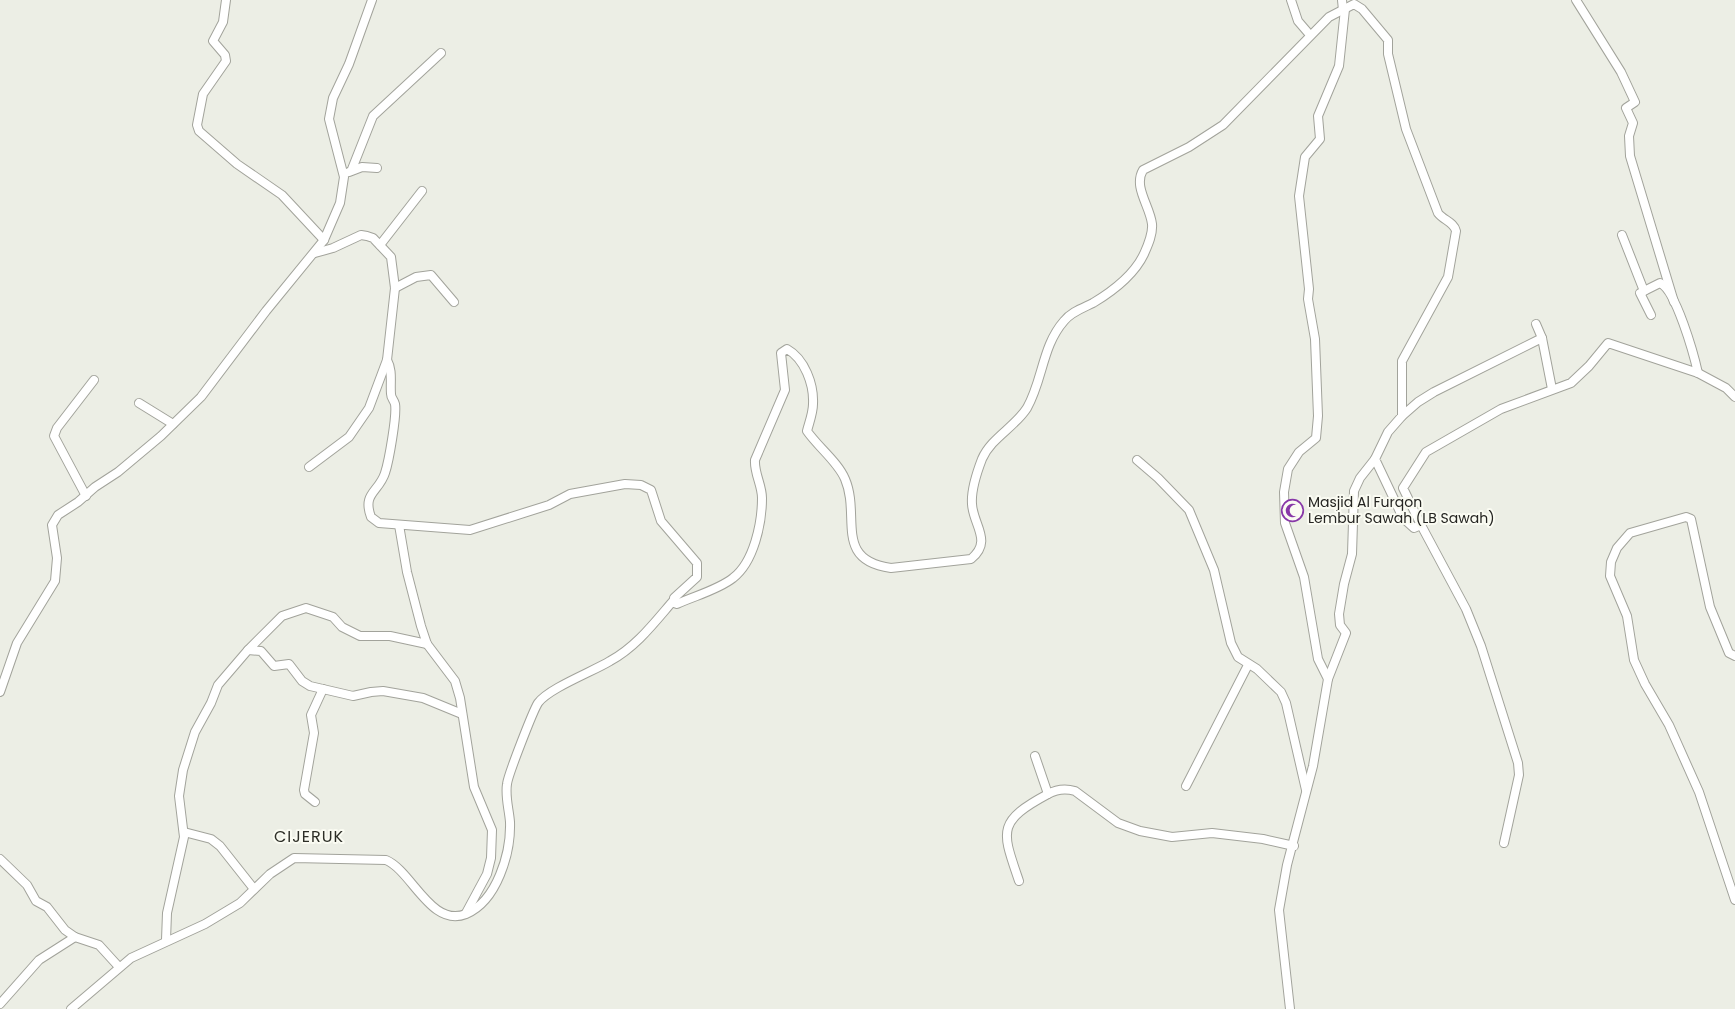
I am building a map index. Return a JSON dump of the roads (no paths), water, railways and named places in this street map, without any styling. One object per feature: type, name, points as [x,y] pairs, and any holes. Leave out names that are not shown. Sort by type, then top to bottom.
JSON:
[{"type":"street","points":[[226,0],[223,22],[213,41],[225,55],[226,61],[203,94],[198,125],[199,131],[237,164],[282,195],[324,240]]},
{"type":"street","points":[[0,692],[17,643],[55,580],[57,573],[52,525],[58,514],[118,472],[174,424],[201,397],[324,240],[340,203],[344,177],[329,119],[333,98],[349,64],[372,0]]},
{"type":"street","points":[[1291,0],[1298,21],[1310,35]]},
{"type":"street","points":[[1328,680],[1318,659],[1304,578],[1285,523],[1284,492],[1288,469],[1299,452],[1316,438],[1318,416],[1315,339],[1308,300],[1309,288],[1299,196],[1305,157],[1320,139],[1318,116],[1339,66],[1344,10],[1342,0]]},
{"type":"street","points":[[1576,0],[1621,72],[1636,102],[1626,108],[1633,123],[1629,136],[1630,156],[1674,302],[1688,338],[1698,373]]},
{"type":"street","points":[[673,601],[677,604],[728,581],[744,566],[759,527],[761,513],[761,486],[755,467],[755,460],[785,390],[781,353],[787,349],[797,357],[805,370],[813,390],[813,406],[806,431],[846,481],[853,543],[862,558],[879,566],[890,568],[966,561],[976,555],[982,538],[973,510],[972,498],[985,453],[1026,410],[1034,392],[1047,350],[1065,320],[1107,295],[1128,276],[1143,256],[1150,240],[1152,224],[1140,181],[1143,170],[1189,147],[1223,125],[1329,16],[1354,4],[1359,6],[1385,34],[1406,129],[1438,213],[1442,219],[1454,226],[1456,231],[1448,277],[1402,361],[1402,416]]},
{"type":"street","points":[[344,177],[352,169],[373,116],[441,53]]},
{"type":"street","points":[[352,169],[367,166],[377,168]]},
{"type":"street","points":[[380,245],[422,191]]},
{"type":"street","points":[[309,468],[349,437],[369,408],[386,360],[395,288],[391,257],[373,238],[361,235],[333,248],[311,255]]},
{"type":"street","points":[[1622,235],[1644,291]]},
{"type":"street","points":[[395,288],[416,277],[431,276],[454,302]]},
{"type":"street","points":[[1651,314],[1640,293],[1660,283],[1664,284],[1674,302]]},
{"type":"street","points":[[1536,324],[1542,338],[1552,389]]},
{"type":"street","points":[[1290,1009],[1279,910],[1285,876],[1294,846],[1322,726],[1328,680],[1346,633],[1340,625],[1339,614],[1352,554],[1354,491],[1360,478],[1375,459],[1388,432],[1418,402],[1440,388],[1542,338]]},
{"type":"street","points":[[1504,843],[1519,775],[1518,763],[1478,639],[1466,609],[1403,488],[1426,452],[1501,409],[1571,383],[1589,366],[1608,342],[1698,373],[1726,388],[1735,396]]},
{"type":"street","points":[[71,1009],[131,958],[166,940],[205,924],[240,904],[277,868],[294,858],[386,860],[397,867],[424,900],[438,909],[453,916],[466,914],[480,905],[490,893],[500,874],[507,849],[510,823],[506,797],[507,783],[539,702],[574,678],[611,661],[644,636],[683,588],[697,577],[698,563],[662,520],[651,490],[641,484],[619,485],[570,494],[549,505],[470,530],[399,525],[374,521],[369,512],[368,504],[371,493],[384,476],[395,415],[395,403],[391,397],[390,367],[386,360]]},
{"type":"street","points":[[86,496],[54,436],[57,428],[94,380]]},
{"type":"street","points":[[139,404],[174,424]]},
{"type":"street","points":[[1375,459],[1403,518],[1414,528],[1421,525]]},
{"type":"street","points":[[1136,460],[1158,478],[1189,510],[1214,570],[1231,643],[1238,658],[1257,669],[1281,692],[1286,703],[1306,792]]},
{"type":"street","points":[[1735,656],[1730,655],[1725,646],[1710,607],[1691,519],[1686,517],[1630,533],[1617,548],[1611,562],[1610,576],[1627,616],[1634,660],[1645,684],[1669,725],[1699,792],[1735,900]]},
{"type":"street","points":[[399,525],[407,572],[427,644],[455,681],[474,786],[492,830],[493,843],[487,874],[466,914]]},
{"type":"street","points":[[166,940],[167,913],[184,832],[179,796],[180,778],[191,743],[218,685],[248,650],[282,616],[306,608],[326,614],[342,627],[360,636],[390,636],[427,644]]},
{"type":"street","points":[[248,650],[261,651],[274,666],[289,664],[305,683],[322,689],[353,696],[383,691],[423,698],[462,714]]},
{"type":"street","points":[[1186,786],[1248,665]]},
{"type":"street","points":[[315,802],[305,794],[304,790],[314,733],[311,715],[322,689]]},
{"type":"street","points":[[1035,756],[1048,794]]},
{"type":"street","points":[[1019,881],[1007,847],[1007,828],[1022,808],[1054,790],[1068,788],[1075,791],[1118,823],[1140,831],[1172,837],[1212,833],[1264,839],[1294,846]]},
{"type":"street","points":[[184,832],[211,839],[220,846],[254,889]]},
{"type":"street","points":[[0,859],[27,885],[36,901],[47,907],[65,930],[75,937],[99,945],[119,967]]},
{"type":"street","points":[[0,1004],[39,960],[75,937]]},
{"type":"place","name":"Masjid Al Furqon Lembur Sawah (LB Sawah)","points":[[1292,510]]},
{"type":"district","name":"CIJERUK","points":[[309,836]]}]
